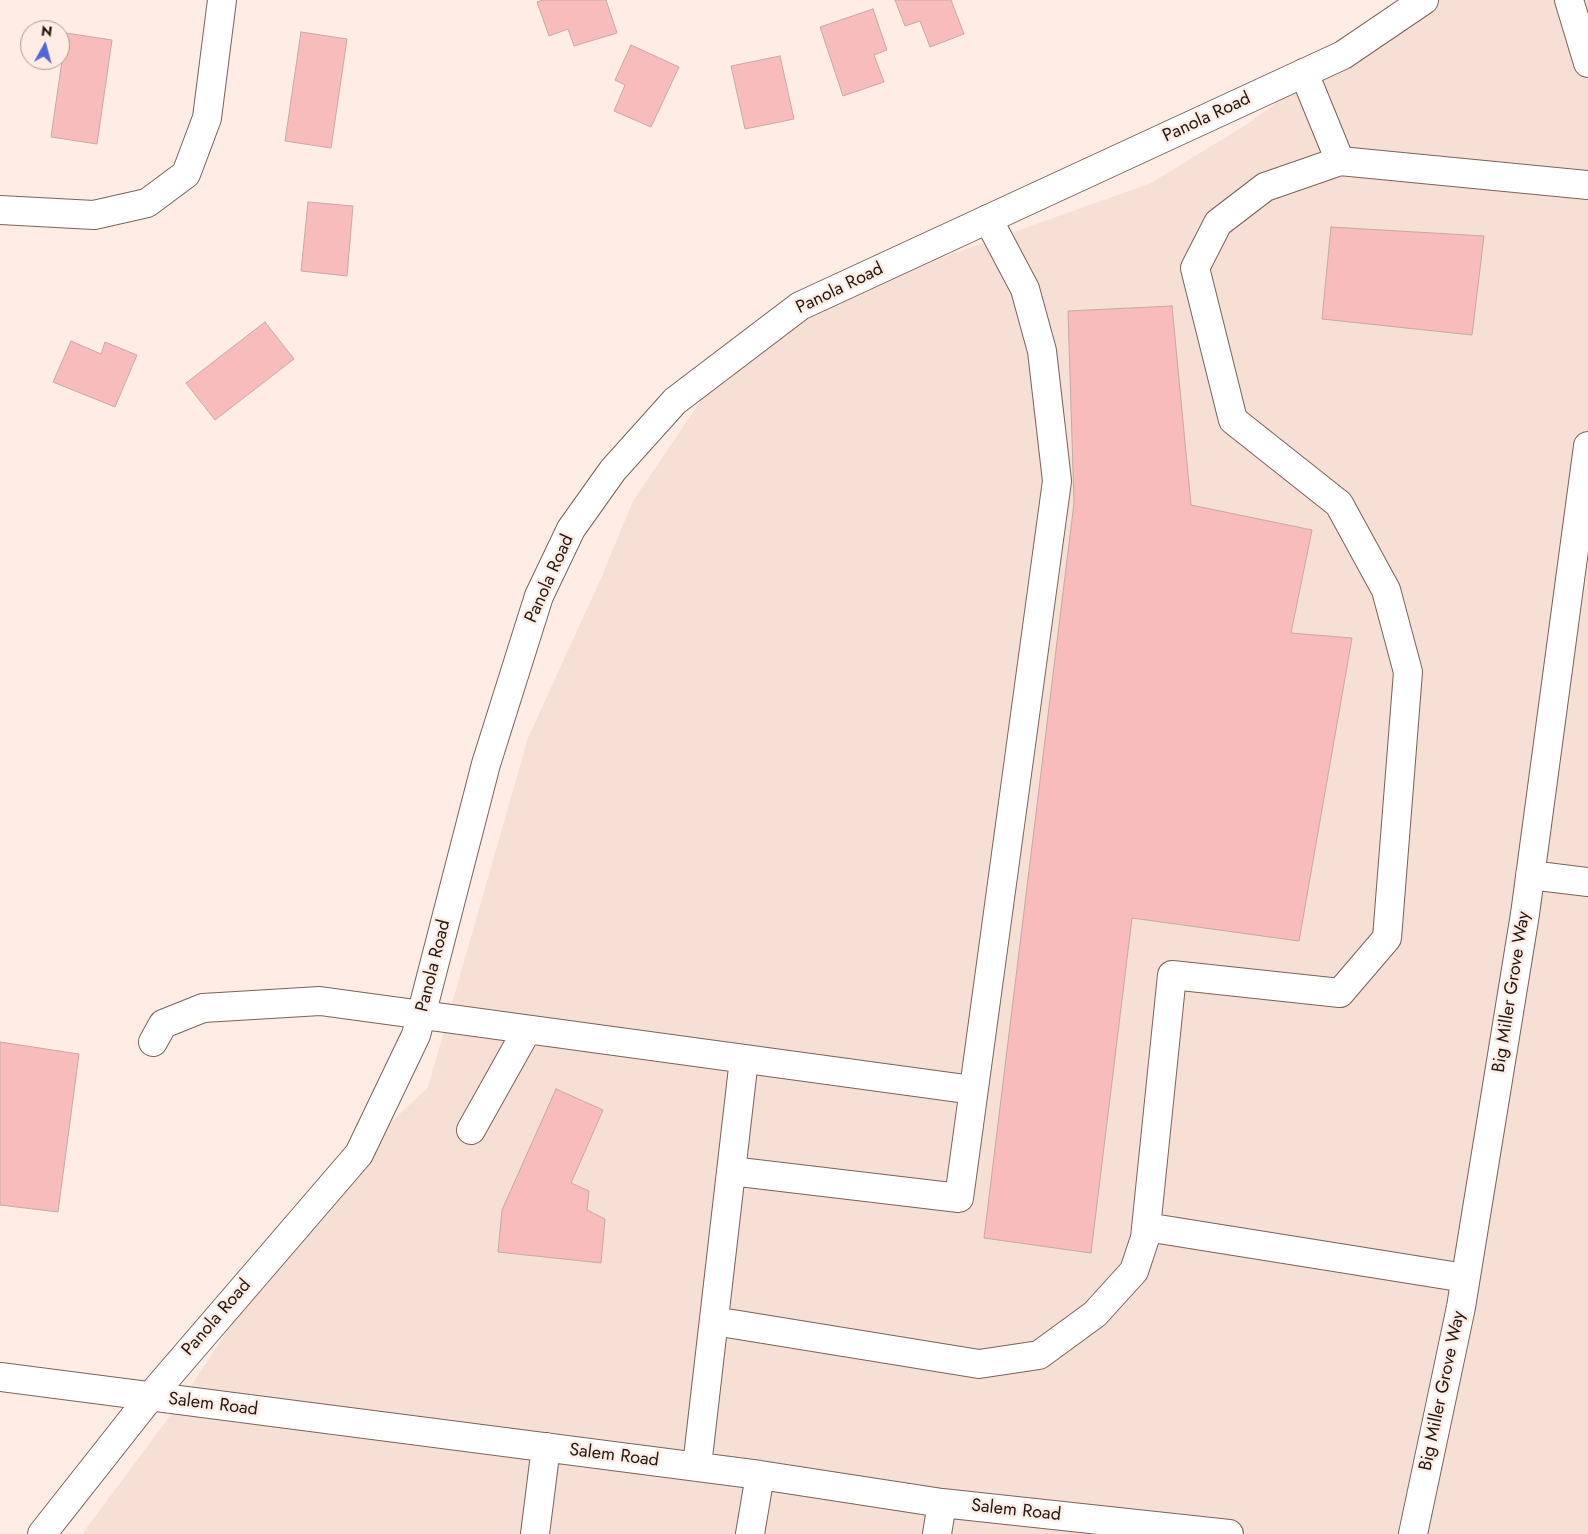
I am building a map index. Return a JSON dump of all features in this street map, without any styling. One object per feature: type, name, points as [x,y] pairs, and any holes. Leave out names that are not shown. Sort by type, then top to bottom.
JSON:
[{"type":"street","points":[[0,210],[94,215],[147,203],[186,174],[206,118],[222,0]]},
{"type":"street","name":"Panola Road","points":[[42,1534],[150,1397],[359,1154],[416,1035],[486,764],[539,596],[571,529],[614,470],[675,401],[800,306],[1343,55],[1424,0]]},
{"type":"street","points":[[1569,0],[1588,63]]},
{"type":"street","points":[[1304,73],[1340,161]]},
{"type":"street","points":[[714,1320],[979,1364],[1039,1355],[1094,1314],[1134,1270],[1145,1238],[1172,976],[1340,993],[1387,938],[1408,672],[1386,590],[1339,504],[1232,420],[1195,268],[1218,222],[1265,187],[1340,161],[1588,185]]},
{"type":"street","points":[[731,1171],[959,1198],[1057,480],[1042,351],[1025,289],[988,219]]},
{"type":"street","name":"Big Miller Grove Way","points":[[1413,1534],[1466,1278],[1530,875],[1588,446]]},
{"type":"street","points":[[1530,875],[1588,882]]},
{"type":"street","points":[[153,1042],[163,1024],[203,1008],[320,1001],[973,1090]]},
{"type":"street","points":[[470,1130],[527,1030]]},
{"type":"street","points":[[697,1466],[744,1059]]},
{"type":"street","points":[[1146,1227],[1466,1278]]},
{"type":"street","name":"Salem Road","points":[[0,1377],[697,1466],[942,1503],[1217,1533]]},
{"type":"street","points":[[535,1534],[546,1447]]},
{"type":"street","points":[[750,1534],[760,1475]]},
{"type":"street","points":[[937,1534],[942,1503]]},
{"type":"shaded area","points":[[1413,0],[1588,0],[1588,1534],[82,1534],[181,1401],[322,1188],[428,1087],[528,738],[602,576],[633,501],[751,326],[1151,183],[1252,121]]},
{"type":"building","points":[[543,0],[606,0],[617,33],[574,46],[568,29],[549,36],[537,2]]},
{"type":"building","points":[[895,0],[951,0],[964,34],[930,47],[920,21],[905,26]]},
{"type":"building","points":[[873,9],[887,50],[874,55],[884,82],[843,96],[820,27]]},
{"type":"building","points":[[301,32],[347,39],[331,148],[285,141]]},
{"type":"building","points":[[70,34],[112,40],[97,144],[51,137],[61,70],[70,70]]},
{"type":"building","points":[[631,45],[679,67],[651,127],[614,111],[625,85],[615,80]]},
{"type":"building","points":[[780,56],[794,119],[745,129],[731,66]]},
{"type":"building","points":[[308,202],[353,206],[347,276],[301,271]]},
{"type":"building","points":[[1331,227],[1484,236],[1472,335],[1322,319]]},
{"type":"building","points":[[1172,306],[1191,505],[1312,530],[1291,633],[1352,638],[1299,941],[1132,918],[1091,1253],[984,1238],[1074,503],[1068,311]]},
{"type":"building","points":[[265,322],[294,359],[215,420],[186,383]]},
{"type":"building","points":[[71,341],[101,354],[105,342],[137,355],[115,407],[53,382]]},
{"type":"building","points":[[0,1042],[79,1054],[58,1212],[0,1205]]},
{"type":"building","points":[[556,1089],[603,1110],[571,1183],[589,1191],[587,1210],[605,1219],[601,1263],[498,1252],[502,1210]]}]
